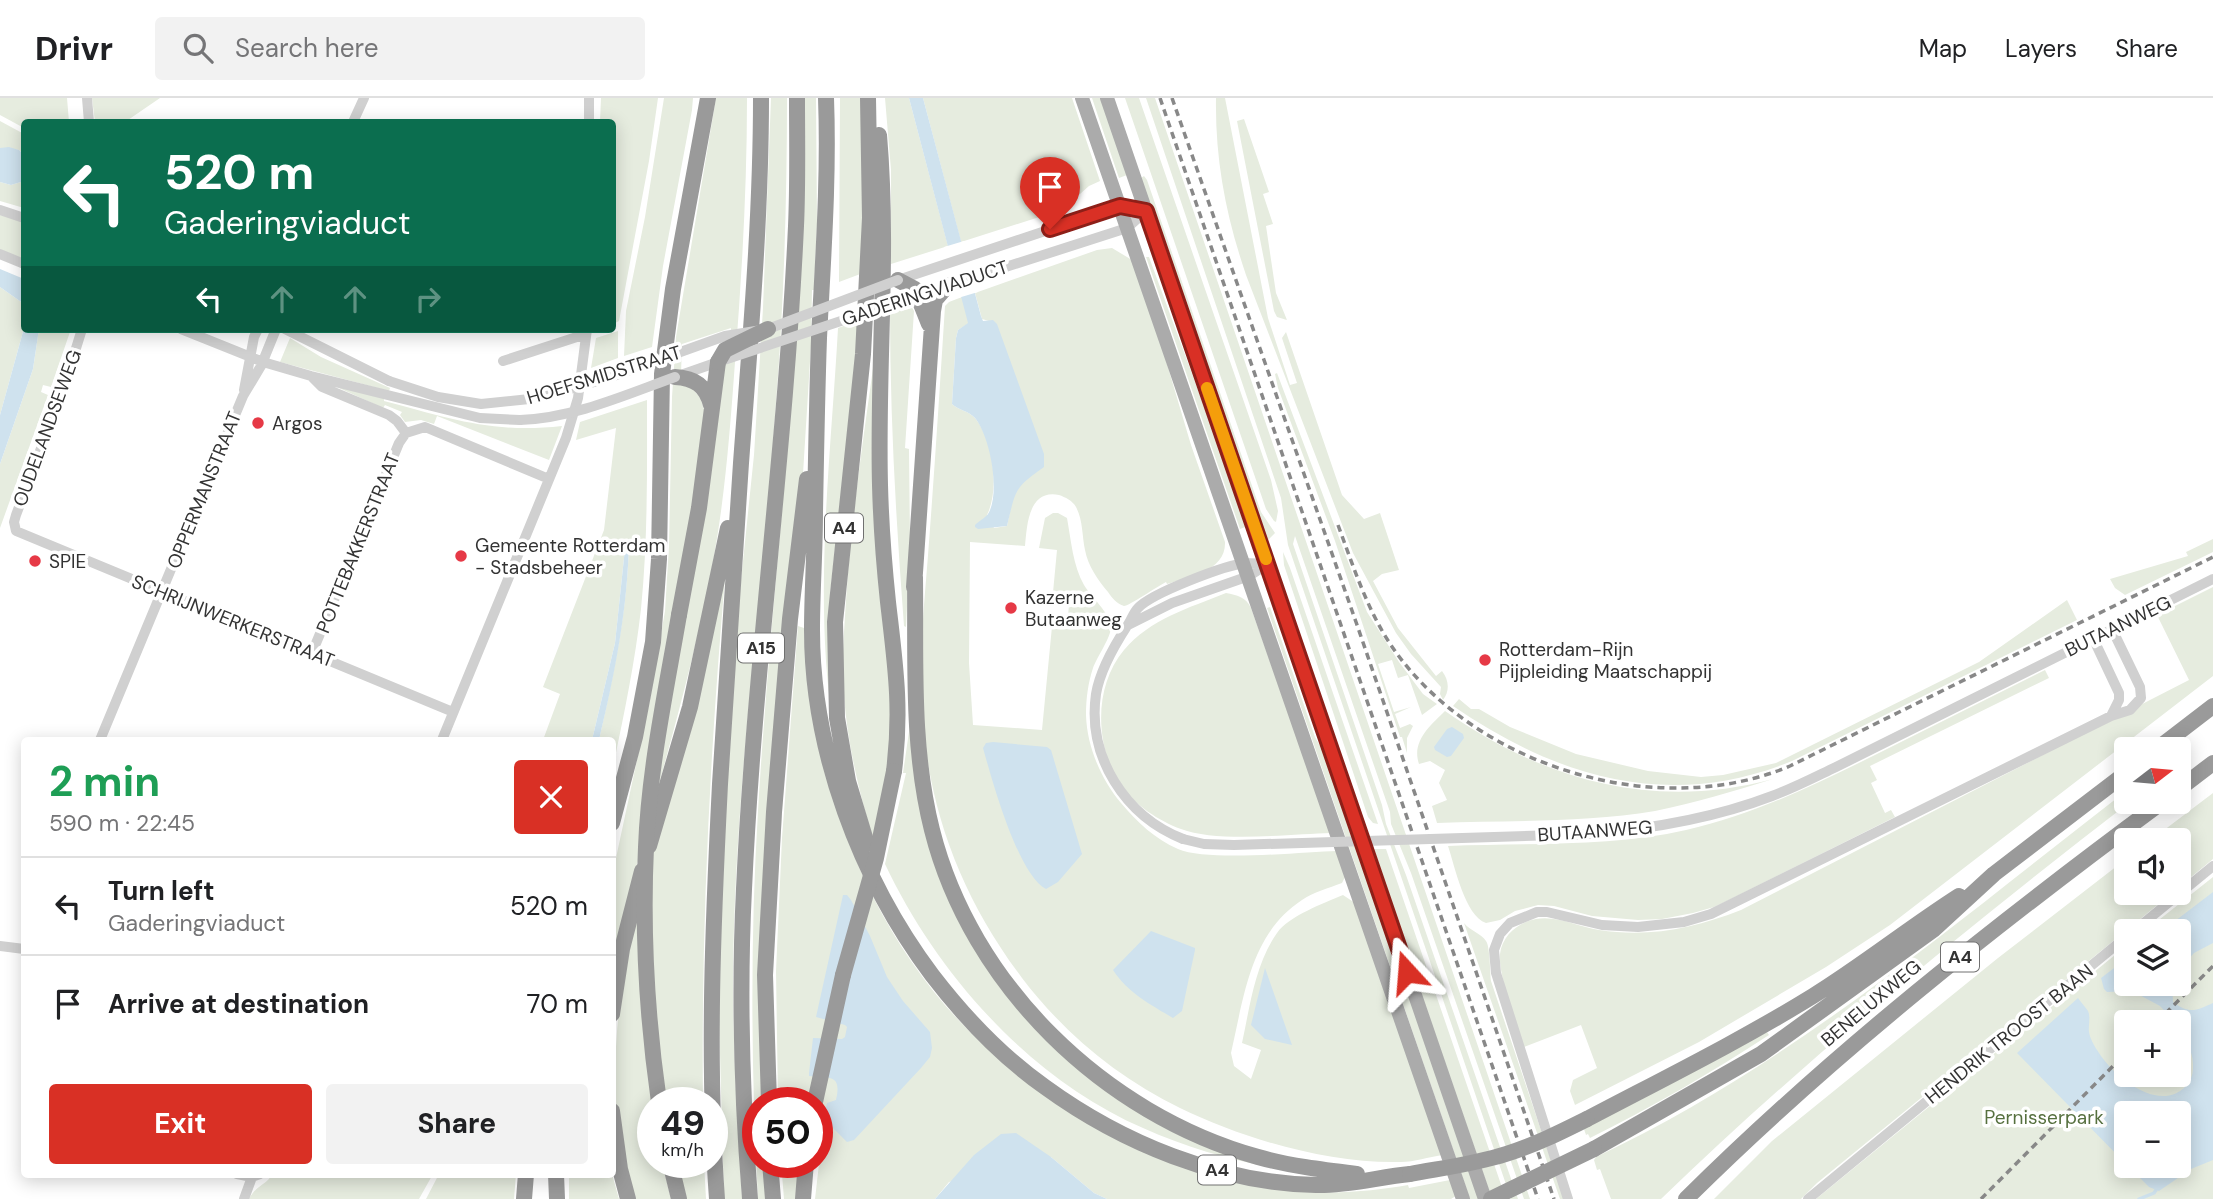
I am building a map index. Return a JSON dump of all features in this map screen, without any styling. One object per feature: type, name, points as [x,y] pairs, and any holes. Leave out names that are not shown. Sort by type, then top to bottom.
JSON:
[{"type":"highway","points":[[616,810],[635,737],[653,642],[659,559],[662,374],[673,289],[708,98]]},
{"type":"highway","name":"A15","points":[[717,1199],[712,1038],[715,887],[741,464],[756,280],[761,98]]},
{"type":"highway","name":"A15","points":[[750,1199],[743,1039],[743,891],[753,739],[790,322],[796,223],[797,98]]},
{"type":"highway","name":"A15","points":[[769,1087],[765,975],[774,812],[790,619],[817,390],[828,155],[826,98]]},
{"type":"highway","name":"A4","points":[[868,98],[870,218],[863,354],[835,622],[837,718],[848,781],[867,844],[910,946]]},
{"type":"highway","points":[[876,98],[883,186],[880,488],[899,701],[895,763]]},
{"type":"highway","points":[[898,280],[915,289],[919,295]]},
{"type":"highway","name":"A4","points":[[948,285],[934,300],[923,450],[915,577],[918,743],[932,829],[946,876],[968,925],[1029,1012],[1065,1048],[1112,1087],[1148,1110],[1186,1130],[1257,1156],[1378,1178]]},
{"type":"highway","name":"A4","points":[[919,295],[931,330]]},
{"type":"highway","points":[[657,1087],[649,1035],[645,960],[646,845],[657,740],[699,508],[718,362],[725,350],[768,329]]},
{"type":"highway","points":[[676,377],[687,378],[705,389],[712,411]]},
{"type":"highway","name":"A4","points":[[817,390],[812,632],[823,727],[847,819],[882,900],[910,946],[951,999],[992,1045],[1069,1105],[1124,1135],[1177,1157],[1217,1170],[1271,1181],[1318,1185],[1409,1174],[1508,1154],[1587,1119],[1812,997],[1927,916],[1994,874]]},
{"type":"highway","name":"A15","points":[[616,988],[622,949],[640,878],[690,707],[741,464]]},
{"type":"highway","points":[[818,1087],[828,1032],[881,836],[907,708],[915,577]]},
{"type":"highway","points":[[2173,737],[2213,706]]},
{"type":"highway","points":[[2191,780],[2213,763]]},
{"type":"highway","name":"A4","points":[[1490,1199],[1594,1149],[1762,1054],[1933,930],[1994,874],[2114,781]]},
{"type":"highway","name":"BENELUXWEG","points":[[1686,1199],[1803,1088],[1933,978],[2055,881],[2146,814]]},
{"type":"highway","points":[[616,1140],[628,1199]]},
{"type":"highway","points":[[524,1199],[526,1178]]},
{"type":"highway","points":[[556,1178],[557,1199]]},
{"type":"highway","points":[[674,1178],[679,1199]]},
{"type":"highway","points":[[772,1178],[773,1199]]},
{"type":"highway","points":[[803,1199],[805,1178]]},
{"type":"main road","points":[[1082,98],[1463,1199]]},
{"type":"main road","points":[[1107,98],[1485,1199]]},
{"type":"street","points":[[87,98],[89,119]]},
{"type":"street","points":[[354,119],[364,98]]},
{"type":"street","points":[[589,98],[589,119]]},
{"type":"street","name":"GADERINGVIADUCT","points":[[768,329],[898,280],[1120,206],[1146,211]]},
{"type":"street","points":[[0,210],[21,217]]},
{"type":"street","name":"GADERINGVIADUCT","points":[[718,362],[1056,249],[1127,228],[1146,211]]},
{"type":"street","points":[[0,254],[21,263]]},
{"type":"street","name":"HOEFSMIDSTRAAT","points":[[293,333],[389,381],[457,401],[481,404],[516,402],[565,391],[724,336],[768,329]]},
{"type":"street","name":"OUDELANDSEWEG","points":[[14,528],[16,515],[64,387],[81,333]]},
{"type":"street","name":"HOEFSMIDSTRAAT","points":[[191,333],[263,362],[480,418],[544,419],[566,415],[718,362]]},
{"type":"street","name":"OPPERMANSTRAAT","points":[[243,396],[257,333]]},
{"type":"street","name":"OPPERMANSTRAAT","points":[[101,737],[243,396],[263,362],[274,333]]},
{"type":"street","points":[[503,361],[584,333]]},
{"type":"street","points":[[443,737],[566,438],[578,398],[587,333]]},
{"type":"street","name":"HOEFSMIDSTRAAT","points":[[311,376],[322,387],[389,415],[406,433]]},
{"type":"street","points":[[406,433],[425,428],[549,479]]},
{"type":"street","name":"POTTEBAKKERSTRAAT","points":[[312,653],[399,443],[406,433]]},
{"type":"street","name":"SCHRIJNWERKERSTRAAT","points":[[14,528],[20,534],[453,712]]},
{"type":"street","name":"BUTAANWEG","points":[[1267,564],[1167,588],[1128,625],[1107,660],[1096,692],[1095,723],[1102,757],[1115,785],[1131,805],[1158,827],[1183,839],[1226,845],[1588,834],[1638,830],[1683,822],[1773,796],[2213,579]]},
{"type":"street","name":"BUTAANWEG","points":[[1138,614],[1172,603],[1247,570]]},
{"type":"street","points":[[1568,1199],[1496,973],[1494,950],[1503,929],[1518,919],[1537,912],[1602,925],[1637,927],[1663,926],[1711,914],[2111,716],[2130,710],[2141,698],[2140,687],[2112,629]]},
{"type":"street","points":[[2093,638],[2119,694],[2111,716]]},
{"type":"street","points":[[2149,919],[2213,866]]},
{"type":"street","points":[[0,946],[21,949]]},
{"type":"street","name":"HENDRIK TROOST BAAN","points":[[1808,1199],[2114,947]]},
{"type":"street","points":[[244,1199],[255,1178]]},
{"type":"green space","points":[[0,98],[67,98],[69,119],[21,119],[21,126],[0,115]]},
{"type":"green space","points":[[92,98],[160,98],[129,119],[95,119]]},
{"type":"green space","points":[[601,98],[658,98],[649,161],[619,321],[616,322],[616,119],[600,119]]},
{"type":"green space","points":[[664,98],[693,98],[692,110],[663,266],[652,347],[624,356],[626,311],[645,217]]},
{"type":"green space","points":[[716,98],[747,98],[740,296],[729,439],[717,541],[678,715],[616,949],[616,858],[649,704],[665,611],[676,337]],"holes":[[[731,328],[728,359],[721,369],[705,413],[701,399],[681,374],[682,344]]]},
{"type":"green space","points":[[771,98],[787,98],[786,212],[779,365],[738,838],[735,910],[734,1037],[742,1199],[724,1199],[723,1178],[728,1178],[728,1087],[721,1087],[717,945],[740,590],[754,455]]},
{"type":"green space","points":[[805,98],[816,98],[817,224],[814,290],[765,1087],[754,1087],[752,1005],[755,860],[794,366],[804,187]]},
{"type":"green space","points":[[840,98],[863,98],[863,273],[839,282]]},
{"type":"green space","points":[[885,98],[909,98],[948,246],[891,264],[891,170]]},
{"type":"green space","points":[[923,98],[1072,98],[1100,181],[1089,186],[1055,212],[961,242]]},
{"type":"green space","points":[[1092,98],[1101,98],[1127,175],[1119,178]]},
{"type":"green space","points":[[1125,98],[1139,98],[1271,480],[1278,511],[1276,522],[1266,509]]},
{"type":"green space","points":[[1146,98],[1155,98],[1530,1199],[1524,1199],[1411,873],[1391,824],[1390,812],[1295,536],[1293,544],[1382,805],[1386,824],[1518,1199],[1511,1199],[1288,545],[1281,498]]},
{"type":"green space","points":[[1216,98],[1225,98],[1268,318],[1290,385],[1297,383],[1282,338],[1286,332],[1342,495],[1364,519],[1380,513],[1399,570],[1382,574],[1373,581],[1398,628],[1436,676],[1442,671],[1444,674],[1448,689],[1443,700],[1441,687],[1396,633],[1353,553],[1246,275],[1223,188],[1217,144]]},
{"type":"green space","points":[[1244,119],[1269,192],[1263,194],[1273,224],[1266,226],[1276,293],[1287,320],[1277,317],[1274,311],[1237,121]]},
{"type":"green space","points":[[0,121],[21,132],[21,152],[0,148]]},
{"type":"green space","points":[[1144,176],[1261,512],[1275,533],[1266,542],[1141,178]]},
{"type":"green space","points":[[0,182],[11,185],[21,182],[21,207],[0,201]]},
{"type":"green space","points":[[0,215],[21,220],[21,259],[0,250]]},
{"type":"green space","points":[[1112,248],[1132,260],[1225,542],[1224,552],[1220,560],[1205,571],[1167,584],[1166,582],[1124,606],[1113,599],[1094,573],[1086,556],[1076,507],[1059,495],[1049,495],[1035,503],[1028,519],[1025,546],[970,542],[969,663],[973,725],[1042,730],[1053,616],[1068,617],[1069,604],[1052,603],[1057,550],[1039,548],[1045,518],[1058,513],[1067,518],[1080,578],[1107,615],[1111,625],[1110,634],[1091,674],[1086,715],[1096,762],[1121,803],[1147,829],[1178,849],[1192,853],[1232,856],[1337,851],[1346,875],[1342,883],[1306,897],[1271,930],[1260,949],[1245,989],[1231,1053],[1234,1066],[1251,1079],[1261,1050],[1242,1043],[1258,972],[1277,933],[1298,916],[1343,895],[1355,903],[1442,1155],[1406,1162],[1373,1162],[1316,1154],[1231,1130],[1180,1108],[1135,1083],[1074,1035],[1022,978],[982,917],[952,853],[932,785],[921,691],[922,627],[945,306],[962,297],[969,323],[958,330],[956,338],[952,404],[973,416],[981,427],[990,452],[994,479],[987,515],[994,528],[1007,526],[1014,492],[1021,483],[989,321],[982,319],[975,293],[1097,250]]},
{"type":"green space","points":[[1146,257],[1149,257],[1248,526],[1240,529]]},
{"type":"green space","points":[[0,287],[21,302],[23,333],[0,415]]},
{"type":"green space","points":[[911,306],[914,311],[905,448],[909,449],[910,542],[906,627],[894,468],[890,310]]},
{"type":"green space","points":[[860,320],[830,594],[829,648],[833,724],[824,627],[828,476],[838,328]]},
{"type":"green space","points":[[616,332],[618,358],[591,368],[596,338]]},
{"type":"green space","points":[[38,333],[70,333],[51,387],[43,385],[41,392],[48,395],[0,528],[0,464],[33,369]]},
{"type":"green space","points":[[290,338],[321,357],[390,388],[389,391],[280,362]]},
{"type":"green space","points":[[874,361],[893,691],[889,770],[873,839],[851,751],[844,697],[843,661],[851,541]]},
{"type":"green space","points":[[1277,373],[1367,612],[1423,694],[1437,704],[1422,715],[1408,675],[1398,678],[1392,660],[1378,664],[1394,712],[1411,707],[1395,714],[1400,728],[1410,724],[1413,726],[1407,738],[1407,753],[1335,541],[1278,388]]},
{"type":"green space","points":[[328,383],[384,397],[384,401],[472,423],[514,428],[562,426],[549,460],[437,416],[434,424],[421,420],[405,422],[400,415],[402,412],[385,405],[383,408]]},
{"type":"green space","points":[[647,400],[646,530],[641,609],[616,752],[616,737],[600,737],[623,615],[629,539],[626,539],[615,643],[593,737],[544,737],[560,694],[543,687],[604,530],[616,428],[576,440],[580,422]]},
{"type":"green space","points":[[2213,539],[2213,552],[2125,595],[2115,588],[2110,579],[2188,556],[2186,552]]},
{"type":"green space","points":[[1283,552],[1378,824],[1368,817],[1284,565]]},
{"type":"green space","points":[[725,578],[708,840],[703,971],[703,1087],[637,1087],[637,1178],[666,1178],[671,1199],[631,1199],[617,1119],[616,1059],[625,959]]},
{"type":"green space","points":[[2213,587],[2213,676],[2134,737],[2114,737],[2114,752],[1890,925],[1826,967],[1699,1042],[1575,1105],[1570,1091],[1573,1080],[1597,1068],[1581,1025],[1524,1047],[1500,963],[1501,947],[1508,935],[1518,926],[1544,918],[1599,930],[1654,932],[1706,922],[1741,910],[2189,680],[2157,615]]},
{"type":"green space","points":[[1226,593],[1244,599],[1251,608],[1331,833],[1234,837],[1181,829],[1164,822],[1140,806],[1121,786],[1112,770],[1102,736],[1101,717],[1107,681],[1114,665],[1134,639],[1158,622]]},
{"type":"green space","points":[[2067,600],[2077,620],[1792,761],[1746,776],[1702,784],[1658,785],[1616,779],[1574,768],[1533,752],[1453,706],[1459,699],[1471,709],[1479,709],[1510,727],[1576,754],[1648,771],[1701,777],[1723,775],[1776,763],[1979,662]]},
{"type":"green space","points":[[1270,607],[1315,737],[1328,760],[1479,1199],[1470,1199],[1267,608]]},
{"type":"green space","points":[[798,626],[804,628],[811,695],[824,762],[843,826],[869,888],[902,947],[941,1001],[988,1049],[1084,1121],[1123,1137],[1292,1189],[1349,1192],[1408,1185],[1409,1188],[1450,1180],[1456,1196],[1451,1199],[1107,1199],[1094,1193],[1051,1157],[949,1182],[935,1199],[815,1199],[817,1178],[833,1178],[833,1087],[778,1087],[776,971],[782,838]]},
{"type":"green space","points":[[2045,670],[2049,678],[1870,766],[1877,780],[1871,783],[1885,813],[1891,810],[1895,817],[1714,907],[1662,919],[1638,920],[1592,916],[1554,906],[1538,905],[1486,923],[1472,911],[1462,890],[1448,846],[1628,839],[1712,823],[1811,786]]},
{"type":"green space","points":[[912,711],[914,755],[974,944],[1091,1076],[1275,1168],[1191,1147],[1143,1128],[1102,1107],[1062,1082],[1025,1052],[991,1019],[960,983],[931,945],[885,864],[906,773],[903,773]]},
{"type":"green space","points":[[1445,711],[1522,756],[1561,772],[1602,783],[1643,790],[1686,792],[1729,788],[1773,779],[1685,804],[1628,815],[1437,823],[1432,806],[1447,800],[1439,783],[1445,770],[1430,761],[1419,764],[1417,756],[1424,734]]},
{"type":"green space","points":[[2213,793],[2213,859],[2191,877],[2191,828],[2167,828],[2185,814],[2191,814],[2191,810]]},
{"type":"green space","points":[[2114,800],[2115,814],[1831,1044],[1661,1199],[1611,1199],[1600,1169],[1597,1170],[1594,1160],[1596,1157],[1668,1120],[1738,1079],[1805,1035],[1936,940]]},
{"type":"green space","points":[[1374,849],[1386,849],[1506,1199],[1492,1199],[1377,865],[1379,864]]},
{"type":"green space","points":[[2114,868],[2114,905],[2157,905],[2140,919],[2114,919],[2114,940],[1817,1183],[1801,1199],[1714,1199],[1772,1141],[1998,958]]},
{"type":"green space","name":"Pernisserpark","points":[[2213,877],[2213,1199],[1816,1199],[2114,956],[2114,996],[2191,996],[2191,919],[2160,919],[2178,905],[2191,905],[2191,894]]},
{"type":"green space","points":[[1464,923],[1486,941],[1491,981],[1564,1199],[1560,1199]]},
{"type":"green space","points":[[1767,1032],[1769,1035],[1681,1089],[1590,1138],[1586,1135],[1584,1129],[1589,1125]]},
{"type":"green space","points":[[431,1178],[419,1199],[249,1199],[267,1180]]},
{"type":"green space","points":[[437,1178],[516,1178],[514,1199],[426,1199]]},
{"type":"green space","points":[[569,1178],[613,1178],[619,1199],[569,1199]]},
{"type":"green space","points":[[678,1178],[705,1178],[706,1199],[683,1199]]},
{"type":"green space","points":[[757,1178],[767,1178],[768,1199],[758,1199]]},
{"type":"green space","points":[[782,1178],[798,1178],[797,1199],[784,1199]]},
{"type":"water","points":[[909,98],[923,98],[981,316],[983,321],[993,320],[997,324],[1044,454],[1044,467],[1026,480],[1017,491],[1007,526],[975,527],[988,514],[992,505],[992,465],[985,438],[975,418],[952,404],[956,338],[958,330],[968,323]]},
{"type":"water","points":[[9,147],[21,152],[21,182],[11,185],[0,182],[0,148]]},
{"type":"water","points":[[0,269],[21,278],[21,302],[0,287]]},
{"type":"water","points":[[23,333],[38,333],[33,369],[0,464],[0,415]]},
{"type":"water","points":[[626,539],[629,539],[620,640],[600,737],[593,737],[615,643]]},
{"type":"water","points":[[1452,727],[1463,734],[1464,738],[1451,756],[1447,757],[1434,747],[1447,729]]},
{"type":"water","points":[[986,743],[1047,747],[1051,750],[1082,854],[1058,882],[1046,889],[1026,866],[1007,825],[983,748]]},
{"type":"water","points":[[2213,892],[2213,943],[2191,956],[2191,919],[2178,919]]},
{"type":"water","points":[[843,895],[847,895],[870,936],[887,977],[903,1001],[930,1032],[932,1048],[930,1057],[921,1068],[854,1140],[847,1142],[833,1128],[836,1082],[833,1079],[809,1076],[813,1038],[842,1039],[847,1027],[816,1017]]},
{"type":"water","points":[[1151,931],[1195,948],[1182,1011],[1173,1018],[1132,991],[1113,970]]},
{"type":"water","points":[[1265,968],[1292,1045],[1265,1039],[1251,1025]]},
{"type":"water","points":[[2114,968],[2114,992],[2107,992],[2104,989],[2101,978]]},
{"type":"water","points":[[2141,996],[2173,996],[2173,1002],[2188,1010],[2164,1010]]},
{"type":"water","points":[[2078,998],[2089,1014],[2092,1042],[2114,1071],[2114,1087],[2135,1087],[2153,1095],[2176,1093],[2185,1087],[2191,1087],[2191,1010],[2188,1010],[2213,1003],[2213,1160],[2191,1169],[2191,1101],[2114,1101],[2114,1152],[2017,1053]]},
{"type":"water","points":[[1016,1133],[1051,1157],[1094,1193],[1107,1199],[935,1199],[974,1155],[1001,1134]]},
{"type":"water","points":[[2140,1178],[2178,1178],[2159,1191],[2149,1187]]},
{"type":"pier","points":[[964,241],[978,292],[958,298],[944,247]]},
{"type":"waterway","points":[[2139,1199],[2156,1190]]},
{"type":"railway","points":[[1160,98],[1538,1199]]},
{"type":"railway","points":[[1172,98],[1554,1199]]},
{"type":"railway","points":[[1338,525],[1369,606],[1395,651],[1430,692],[1473,726],[1522,753],[1574,773],[1629,785],[1684,788],[1739,782],[1790,766],[2213,557]]},
{"type":"railway","points":[[2169,1010],[2213,966]]},
{"type":"railway","points":[[1981,1199],[2114,1065]]},
{"type":"slow traffic","points":[[1207,388],[1266,559]]},
{"type":"place","name":"Argos","points":[[258,423]]},
{"type":"place","name":"Gemeente Rotterdam - Stadsbeheer","points":[[461,556]]},
{"type":"place","name":"SPIE","points":[[35,561]]},
{"type":"place","name":"Kazerne Butaanweg","points":[[1011,608]]},
{"type":"place","name":"Rotterdam-Rijn Pijpleiding Maatschappij","points":[[1485,660]]},
{"type":"route","points":[[1050,229],[1120,206],[1146,211],[1407,972]]}]
